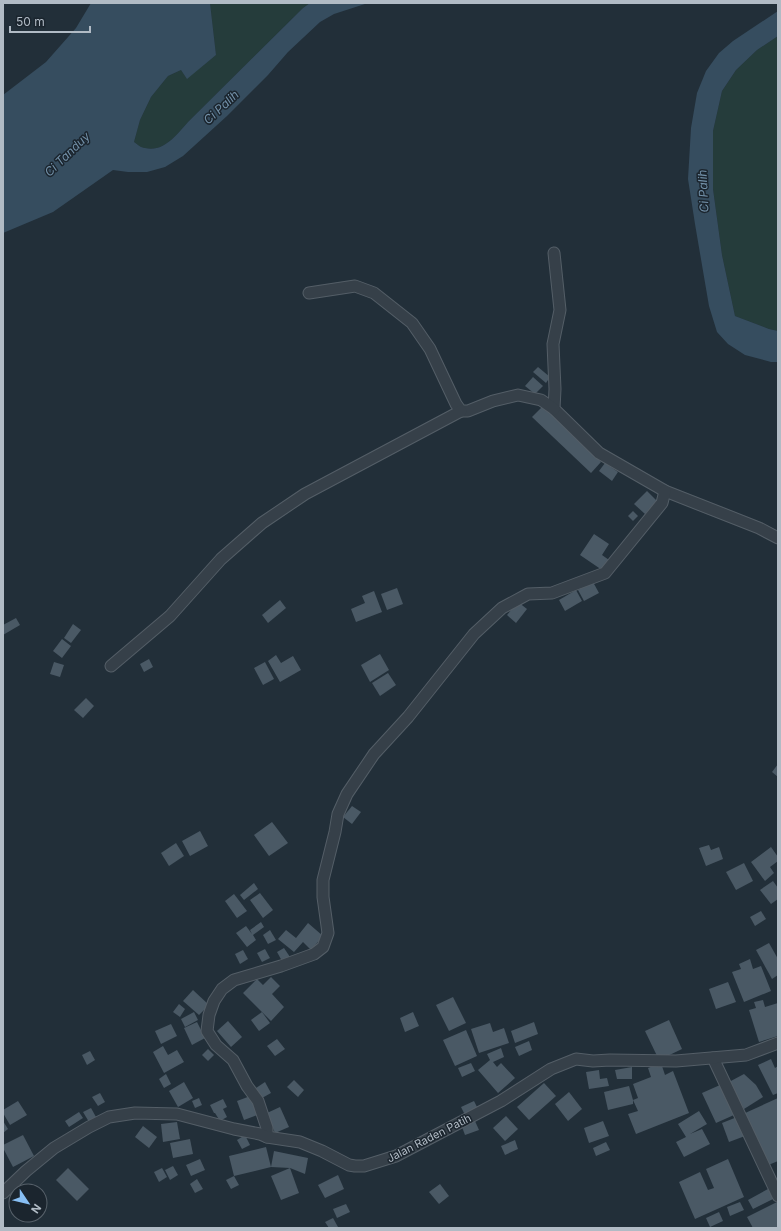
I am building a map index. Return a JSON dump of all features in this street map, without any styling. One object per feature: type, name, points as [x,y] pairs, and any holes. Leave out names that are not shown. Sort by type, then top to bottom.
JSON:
[{"type":"street","points":[[554,253],[560,310],[553,344],[555,389],[554,409]]},
{"type":"street","points":[[309,293],[355,286],[374,293],[412,323],[430,349],[456,404],[461,411]]},
{"type":"street","points":[[111,666],[170,616],[221,559],[262,523],[305,494],[461,411],[468,411],[518,395],[541,400],[554,409],[599,453],[665,491],[759,528],[778,538]]},
{"type":"street","points":[[267,1137],[267,1128],[258,1101],[247,1086],[233,1060],[216,1045],[207,1032],[209,1015],[214,1001],[222,989],[234,980],[281,966],[314,954],[323,947],[328,934],[323,898],[323,880],[338,814],[347,794],[374,754],[408,717],[474,634],[502,608],[528,594],[552,593],[605,573],[662,503],[665,491]]},
{"type":"street","name":"Jalan Raden Patih","points":[[3,1193],[26,1171],[54,1148],[109,1117],[135,1113],[178,1114],[267,1137],[300,1142],[322,1151],[349,1165],[364,1166],[396,1156],[502,1101],[551,1069],[576,1059],[592,1061],[658,1061],[713,1058],[746,1055],[778,1043]]},
{"type":"street","points":[[713,1058],[778,1196]]},
{"type":"green space","points":[[210,3],[310,3],[303,8],[170,141],[158,148],[152,149],[142,147],[134,142],[140,120],[151,97],[168,76],[181,70],[187,78],[216,55]]},
{"type":"green space","points":[[778,36],[778,331],[735,316],[722,255],[713,189],[713,131],[722,91],[736,70],[757,50]]},
{"type":"water","points":[[91,3],[210,3],[216,55],[187,79],[181,70],[168,76],[151,97],[140,120],[134,142],[142,147],[152,149],[158,148],[170,141],[303,8],[310,3],[368,3],[334,14],[320,22],[288,52],[268,75],[227,116],[183,156],[165,167],[147,172],[113,170],[53,212],[3,233],[3,95],[46,62],[76,28]]},
{"type":"water","name":"Ci Palih","points":[[778,11],[778,36],[757,50],[736,70],[722,91],[713,131],[713,189],[722,255],[735,316],[778,331],[778,362],[771,362],[745,355],[728,344],[717,332],[709,306],[688,179],[691,128],[697,93],[706,71],[719,53],[733,41]]},
{"type":"building","points":[[538,367],[550,377],[546,383],[533,372]]},
{"type":"building","points":[[533,377],[543,386],[535,394],[525,386]]},
{"type":"building","points":[[543,406],[601,462],[591,473],[532,417]]},
{"type":"building","points":[[605,463],[618,472],[612,481],[599,471]]},
{"type":"building","points":[[647,491],[657,501],[645,514],[634,504]]},
{"type":"building","points":[[633,511],[638,516],[633,521],[628,516]]},
{"type":"building","points":[[594,534],[609,544],[602,555],[609,560],[602,570],[580,555]]},
{"type":"building","points":[[593,582],[599,593],[584,601],[578,590]]},
{"type":"building","points":[[397,588],[403,604],[387,610],[381,594]]},
{"type":"building","points":[[576,590],[582,601],[565,611],[559,600]]},
{"type":"building","points":[[374,591],[382,612],[356,622],[351,609],[365,603],[362,596]]},
{"type":"building","points":[[280,600],[286,608],[268,623],[262,615]]},
{"type":"building","points":[[518,602],[527,609],[516,623],[507,615]]},
{"type":"building","points":[[16,618],[20,625],[3,635],[3,625]]},
{"type":"building","points":[[73,624],[81,630],[71,643],[64,638]]},
{"type":"building","points":[[62,639],[71,646],[62,658],[53,651]]},
{"type":"building","points":[[380,654],[389,670],[370,682],[361,665]]},
{"type":"building","points":[[276,655],[281,663],[293,656],[301,670],[280,682],[268,661]]},
{"type":"building","points":[[149,659],[153,667],[144,672],[140,664]]},
{"type":"building","points":[[54,662],[64,665],[60,677],[50,674]]},
{"type":"building","points":[[265,662],[274,679],[263,685],[254,668]]},
{"type":"building","points":[[388,673],[396,685],[380,696],[372,683]]},
{"type":"building","points":[[86,698],[94,706],[83,718],[74,710]]},
{"type":"building","points":[[778,764],[778,777],[772,772]]},
{"type":"building","points":[[352,806],[361,812],[352,824],[343,817]]},
{"type":"building","points":[[272,822],[288,843],[269,856],[254,835]]},
{"type":"building","points":[[200,831],[208,846],[190,856],[182,841]]},
{"type":"building","points":[[176,843],[184,856],[169,866],[161,853]]},
{"type":"building","points":[[709,845],[711,850],[719,847],[723,859],[706,866],[699,848]]},
{"type":"building","points":[[771,847],[778,857],[778,861],[770,867],[774,873],[765,881],[751,862]]},
{"type":"building","points":[[744,863],[753,881],[736,890],[726,872]]},
{"type":"building","points":[[773,881],[778,888],[778,899],[771,904],[760,890]]},
{"type":"building","points":[[254,883],[258,889],[244,900],[240,895]]},
{"type":"building","points":[[260,893],[273,910],[263,918],[250,900]]},
{"type":"building","points":[[234,894],[247,911],[237,918],[225,901]]},
{"type":"building","points":[[761,911],[766,919],[755,926],[750,917]]},
{"type":"building","points":[[261,922],[264,927],[253,935],[256,940],[247,947],[236,933],[246,926],[252,934],[250,930]]},
{"type":"building","points":[[308,923],[323,936],[311,950],[303,942],[294,952],[278,939],[286,930],[296,938]]},
{"type":"building","points":[[270,930],[276,940],[268,944],[263,935]]},
{"type":"building","points":[[769,943],[778,959],[778,975],[772,979],[756,950]]},
{"type":"building","points":[[284,948],[290,957],[282,961],[277,952]]},
{"type":"building","points":[[265,949],[270,958],[262,962],[257,953]]},
{"type":"building","points":[[243,950],[248,959],[240,964],[235,954]]},
{"type":"building","points":[[750,959],[753,969],[761,966],[771,991],[744,1002],[732,972],[741,969],[739,964]]},
{"type":"building","points":[[271,977],[280,986],[272,994],[284,1007],[271,1021],[243,993],[257,979],[263,985]]},
{"type":"building","points":[[728,982],[736,1002],[716,1009],[709,989]]},
{"type":"building","points":[[193,990],[209,1005],[199,1015],[183,1001]]},
{"type":"building","points":[[453,997],[466,1023],[449,1031],[436,1005]]},
{"type":"building","points":[[763,1000],[765,1007],[778,1003],[778,1036],[759,1042],[749,1010],[756,1008],[754,1002]]},
{"type":"building","points":[[179,1004],[185,1009],[180,1017],[173,1012]]},
{"type":"building","points":[[194,1012],[198,1020],[185,1027],[181,1019]]},
{"type":"building","points":[[262,1012],[270,1023],[259,1031],[251,1020]]},
{"type":"building","points":[[413,1012],[419,1026],[405,1032],[400,1018]]},
{"type":"building","points":[[669,1020],[682,1049],[659,1060],[645,1031]]},
{"type":"building","points":[[228,1021],[242,1037],[231,1047],[217,1031]]},
{"type":"building","points":[[197,1022],[205,1038],[192,1045],[184,1028]]},
{"type":"building","points":[[534,1022],[538,1034],[515,1043],[511,1031]]},
{"type":"building","points":[[490,1023],[493,1032],[504,1028],[509,1043],[479,1053],[471,1029]]},
{"type":"building","points":[[171,1024],[177,1036],[161,1044],[155,1031]]},
{"type":"building","points":[[466,1030],[477,1056],[455,1066],[443,1040]]},
{"type":"building","points":[[277,1039],[285,1049],[275,1056],[267,1046]]},
{"type":"building","points":[[529,1041],[532,1050],[519,1056],[515,1047]]},
{"type":"building","points":[[163,1046],[168,1055],[177,1050],[184,1062],[164,1073],[153,1052]]},
{"type":"building","points":[[501,1048],[504,1057],[493,1062],[497,1067],[501,1063],[515,1078],[498,1093],[478,1070],[490,1060],[487,1054]]},
{"type":"building","points":[[208,1049],[214,1055],[208,1061],[202,1055]]},
{"type":"building","points":[[90,1051],[95,1060],[87,1065],[82,1055]]},
{"type":"building","points":[[771,1059],[775,1068],[778,1066],[778,1093],[773,1095],[758,1065]]},
{"type":"building","points":[[471,1063],[475,1071],[462,1077],[458,1068]]},
{"type":"building","points":[[661,1063],[665,1075],[673,1071],[689,1113],[636,1134],[628,1114],[638,1111],[633,1100],[638,1098],[633,1084],[651,1077],[648,1068]]},
{"type":"building","points":[[632,1067],[632,1079],[617,1079],[615,1070]]},
{"type":"building","points":[[599,1070],[600,1079],[607,1078],[609,1086],[589,1089],[586,1072]]},
{"type":"building","points":[[166,1074],[171,1084],[164,1088],[159,1079]]},
{"type":"building","points":[[744,1074],[756,1085],[763,1097],[744,1109],[729,1082]]},
{"type":"building","points":[[294,1080],[304,1090],[298,1097],[287,1087]]},
{"type":"building","points":[[184,1082],[193,1098],[178,1107],[169,1091]]},
{"type":"building","points":[[265,1082],[271,1093],[262,1098],[256,1088]]},
{"type":"building","points":[[544,1083],[556,1096],[529,1120],[517,1107]]},
{"type":"building","points":[[720,1085],[734,1115],[716,1123],[702,1093]]},
{"type":"building","points":[[629,1086],[633,1104],[608,1110],[604,1092]]},
{"type":"building","points":[[569,1092],[582,1109],[568,1121],[555,1104]]},
{"type":"building","points":[[100,1093],[105,1102],[98,1106],[92,1097]]},
{"type":"building","points":[[253,1095],[260,1114],[244,1120],[237,1101]]},
{"type":"building","points":[[199,1098],[202,1105],[195,1108],[192,1101]]},
{"type":"building","points":[[778,1098],[778,1161],[766,1166],[743,1114]]},
{"type":"building","points":[[223,1099],[227,1107],[223,1109],[227,1117],[220,1121],[210,1105]]},
{"type":"building","points":[[18,1101],[27,1115],[10,1125],[3,1113],[3,1110]]},
{"type":"building","points":[[474,1101],[478,1109],[465,1115],[461,1107]]},
{"type":"building","points":[[280,1107],[289,1127],[275,1133],[267,1113]]},
{"type":"building","points":[[91,1108],[96,1117],[89,1122],[83,1112]]},
{"type":"building","points":[[699,1111],[707,1124],[690,1134],[702,1129],[710,1144],[684,1157],[676,1142],[686,1137],[678,1124]]},
{"type":"building","points":[[79,1112],[83,1118],[69,1127],[65,1121]]},
{"type":"building","points":[[506,1116],[518,1129],[505,1141],[493,1128]]},
{"type":"building","points":[[737,1117],[745,1136],[729,1142],[722,1123]]},
{"type":"building","points":[[3,1121],[8,1129],[3,1133]]},
{"type":"building","points":[[475,1121],[479,1130],[465,1135],[462,1127]]},
{"type":"building","points":[[603,1121],[609,1136],[589,1143],[584,1128]]},
{"type":"building","points":[[177,1122],[180,1139],[163,1142],[161,1124]]},
{"type":"building","points":[[143,1126],[157,1137],[149,1148],[135,1137]]},
{"type":"building","points":[[23,1135],[34,1156],[13,1167],[3,1148],[3,1145]]},
{"type":"building","points":[[245,1135],[250,1145],[242,1149],[237,1140]]},
{"type":"building","points":[[190,1139],[193,1154],[173,1158],[170,1143]]},
{"type":"building","points":[[515,1140],[518,1149],[505,1155],[501,1146]]},
{"type":"building","points":[[606,1142],[610,1150],[596,1156],[593,1148]]},
{"type":"building","points":[[266,1147],[271,1167],[234,1176],[229,1156]]},
{"type":"building","points":[[274,1151],[308,1158],[305,1174],[290,1168],[271,1167]]},
{"type":"building","points":[[200,1159],[205,1170],[191,1176],[186,1165]]},
{"type":"building","points":[[728,1159],[744,1197],[695,1219],[679,1182],[700,1172],[708,1190],[714,1188],[706,1169]]},
{"type":"building","points":[[173,1166],[178,1175],[170,1180],[165,1170]]},
{"type":"building","points":[[68,1168],[89,1189],[77,1201],[56,1180]]},
{"type":"building","points":[[162,1168],[167,1177],[159,1182],[154,1172]]},
{"type":"building","points":[[290,1168],[299,1193],[281,1200],[271,1176]]},
{"type":"building","points":[[338,1175],[344,1189],[325,1198],[318,1185]]},
{"type":"building","points":[[234,1176],[239,1185],[231,1189],[226,1180]]},
{"type":"building","points":[[197,1179],[203,1189],[195,1193],[190,1184]]},
{"type":"building","points":[[440,1184],[449,1196],[439,1204],[429,1192]]},
{"type":"building","points":[[768,1189],[773,1199],[753,1209],[748,1200]]},
{"type":"building","points":[[740,1202],[744,1210],[730,1216],[727,1207]]},
{"type":"building","points":[[777,1202],[778,1228],[753,1228],[747,1217]]},
{"type":"building","points":[[346,1204],[350,1212],[337,1218],[333,1209]]},
{"type":"building","points":[[719,1212],[723,1221],[710,1227],[706,1218]]},
{"type":"building","points":[[333,1218],[338,1227],[329,1228],[325,1222]]},
{"type":"water label","name":"Ci Tanduy","points":[[67,154]]}]
